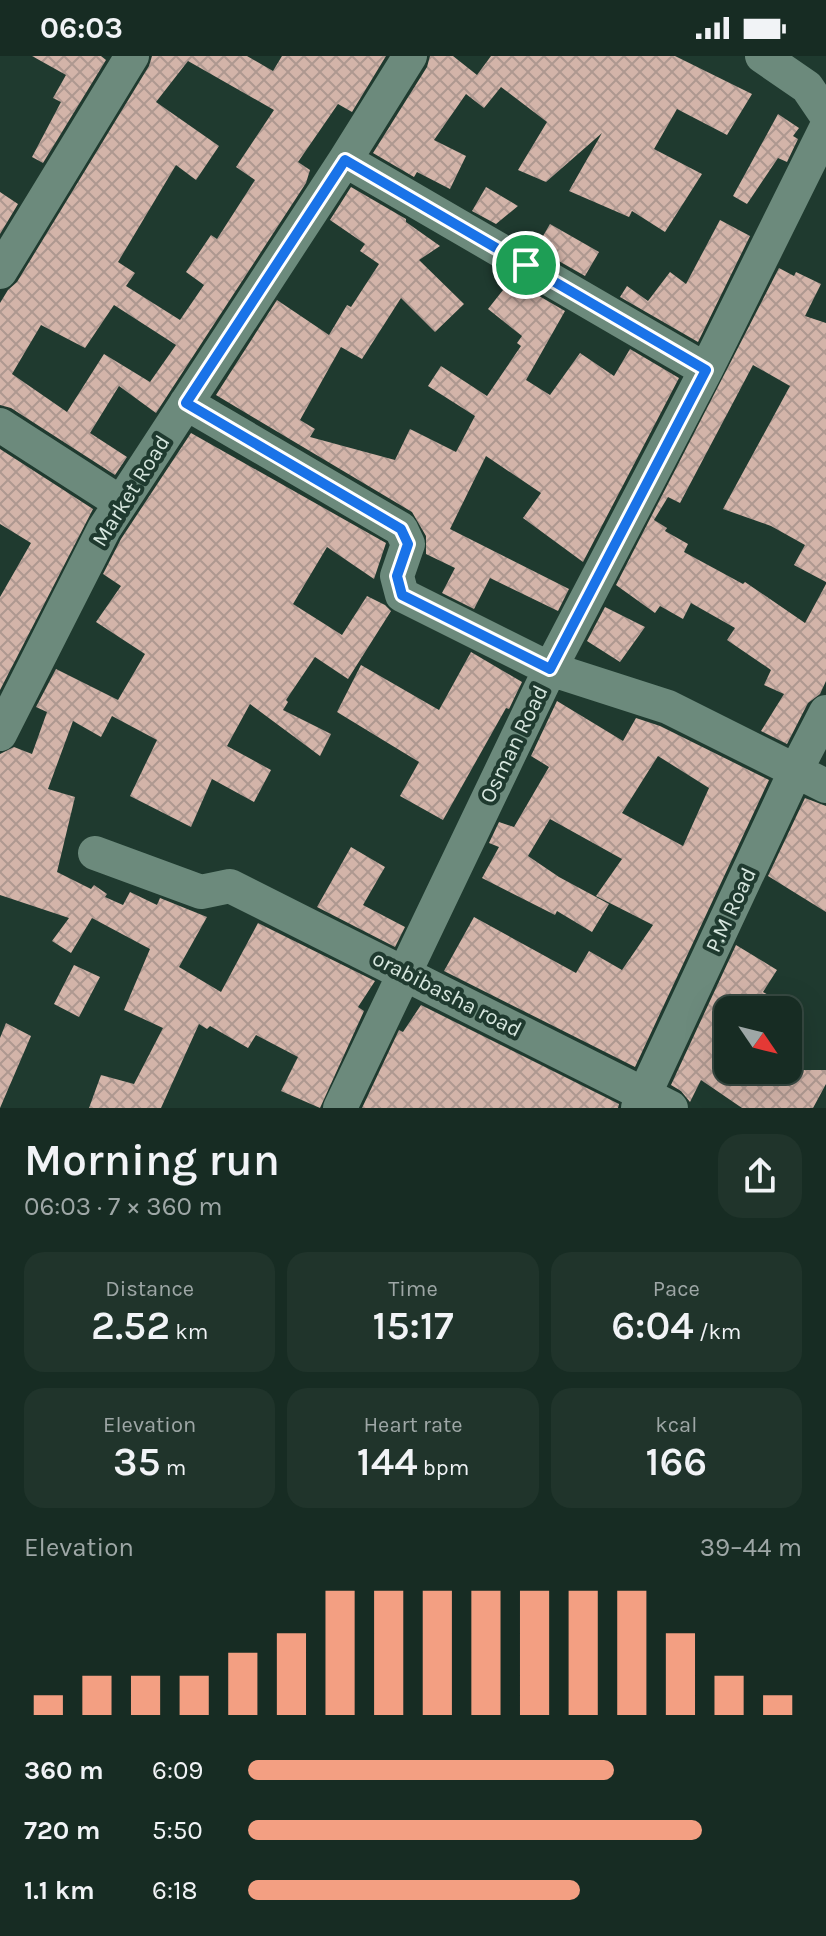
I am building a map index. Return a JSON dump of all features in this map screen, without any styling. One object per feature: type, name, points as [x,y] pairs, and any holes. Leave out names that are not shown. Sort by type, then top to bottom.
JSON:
[{"type":"street","points":[[0,272],[132,56]]},
{"type":"street","name":"Market Road","points":[[0,734],[104,529],[410,56]]},
{"type":"street","points":[[762,56],[807,87],[826,115]]},
{"type":"street","name":"Osman Road","points":[[340,1108],[550,669],[706,370],[826,128]]},
{"type":"street","points":[[345,160],[706,370]]},
{"type":"street","points":[[186,403],[401,529],[408,544],[397,576],[402,595],[550,669],[668,707],[826,786]]},
{"type":"street","points":[[0,425],[121,503]]},
{"type":"street","name":"P.M Road","points":[[651,1104],[796,770],[826,712]]},
{"type":"street","name":"orabibasha road","points":[[95,853],[201,892],[230,886],[405,972],[651,1104]]},
{"type":"building","points":[[32,56],[101,56],[106,60],[43,163],[32,157],[61,102],[53,98],[66,75]]},
{"type":"building","points":[[152,56],[247,56],[273,71],[282,56],[386,56],[352,112],[338,104],[298,162],[310,170],[306,183],[156,413],[119,386],[90,433],[127,457],[115,475],[11,408],[0,405],[0,303],[17,282],[149,66]],"holes":[[[188,61],[274,110],[236,167],[255,180],[217,239],[211,235],[186,272],[204,285],[180,320],[126,286],[135,273],[118,262],[176,165],[196,180],[219,146],[156,102]],[[114,305],[176,345],[150,382],[104,354],[67,412],[12,374],[41,325],[85,348]]]},
{"type":"building","points":[[430,56],[453,56],[477,75],[491,56],[675,56],[752,94],[727,135],[677,109],[654,149],[702,174],[665,232],[632,211],[629,217],[569,191],[602,133],[546,182],[518,170],[547,122],[501,87],[484,108],[466,94],[434,140],[466,156],[450,189],[417,172],[414,177],[373,153],[427,67]]},
{"type":"building","points":[[778,114],[799,128],[793,136],[798,139],[787,162],[778,158],[747,204],[733,196]]},
{"type":"building","points":[[351,187],[406,219],[440,246],[419,260],[464,304],[435,332],[401,298],[362,359],[341,347],[300,420],[315,429],[310,437],[395,460],[410,429],[456,452],[475,416],[428,386],[441,366],[487,396],[521,346],[517,343],[522,336],[488,309],[507,285],[512,289],[515,282],[565,311],[526,380],[550,395],[580,353],[614,376],[630,349],[679,378],[583,562],[523,518],[541,493],[486,456],[450,529],[569,589],[558,611],[490,578],[474,609],[442,593],[455,568],[426,554],[426,536],[412,512],[216,395],[277,300],[329,335],[347,305],[351,307],[379,264],[360,251],[365,244],[330,220]]},
{"type":"building","points":[[486,187],[518,206],[496,224],[472,211]]},
{"type":"building","points":[[0,192],[18,204],[0,234]]},
{"type":"building","points":[[720,220],[750,236],[698,342],[620,297],[627,286],[648,301],[670,272],[686,284]]},
{"type":"building","points":[[550,224],[599,252],[585,276],[536,248]]},
{"type":"building","points":[[779,268],[821,284],[805,316],[826,323],[826,582],[794,565],[805,545],[771,526],[723,509],[790,386],[753,365],[680,503],[668,497],[654,520],[667,528],[665,531],[688,544],[684,552],[743,584],[745,582],[805,623],[826,584],[826,681],[820,694],[808,703],[787,744],[761,731],[784,694],[764,685],[771,670],[727,640],[735,628],[691,603],[683,619],[660,606],[655,613],[616,585]]},
{"type":"building","points":[[191,433],[386,543],[374,579],[327,547],[293,604],[342,635],[367,596],[391,611],[348,679],[315,657],[286,700],[288,702],[283,710],[331,734],[320,756],[250,704],[227,746],[271,770],[254,802],[212,779],[191,827],[130,796],[157,740],[112,716],[101,737],[73,721],[48,789],[75,797],[57,872],[91,889],[94,885],[107,894],[105,897],[123,905],[130,892],[157,905],[160,898],[207,917],[179,967],[221,992],[258,923],[375,981],[358,1007],[364,1011],[320,1108],[281,1091],[298,1057],[256,1035],[248,1048],[210,1026],[207,1029],[199,1024],[161,1108],[89,1108],[101,1075],[134,1084],[163,1028],[124,1010],[150,949],[92,918],[71,953],[52,941],[69,918],[0,895],[0,754],[14,747],[32,754],[47,712],[36,707],[56,669],[118,700],[145,654],[96,622],[121,586],[103,574],[121,539]]},
{"type":"building","points":[[0,449],[93,509],[0,690],[0,597],[31,543],[0,524]]},
{"type":"building","points":[[605,607],[645,627],[620,662],[587,641]]},
{"type":"building","points":[[471,652],[522,682],[443,820],[400,796],[419,762],[337,712],[361,665],[439,710]]},
{"type":"building","points":[[557,701],[623,741],[636,718],[660,726],[769,780],[635,1067],[444,971],[474,917],[576,973],[589,951],[622,970],[653,925],[596,896],[622,859],[550,819],[528,856],[609,904],[592,932],[557,911],[555,915],[482,878],[499,847],[489,843],[499,822],[514,827],[549,767],[531,756]],"holes":[[[658,756],[709,788],[683,846],[622,813]]]},
{"type":"building","points":[[805,798],[826,806],[826,912],[768,876]]},
{"type":"building","points":[[351,847],[385,867],[363,905],[405,927],[395,947],[317,907]]},
{"type":"building","points":[[736,945],[777,970],[763,992],[770,996],[714,996],[714,1084],[802,1084],[802,1070],[826,1070],[826,1084],[813,1108],[742,1108],[701,1080],[690,1102],[671,1085]]},
{"type":"building","points":[[74,965],[100,977],[79,1017],[54,1004]]},
{"type":"building","points":[[421,1005],[619,1104],[618,1108],[362,1108],[399,1030],[403,1032]]},
{"type":"building","points":[[6,1023],[31,1036],[0,1108],[0,1038]]},
{"type":"route","points":[[345,160],[526,265],[706,370],[550,669],[402,595],[397,576],[408,544],[401,529],[186,403],[345,160]]}]
